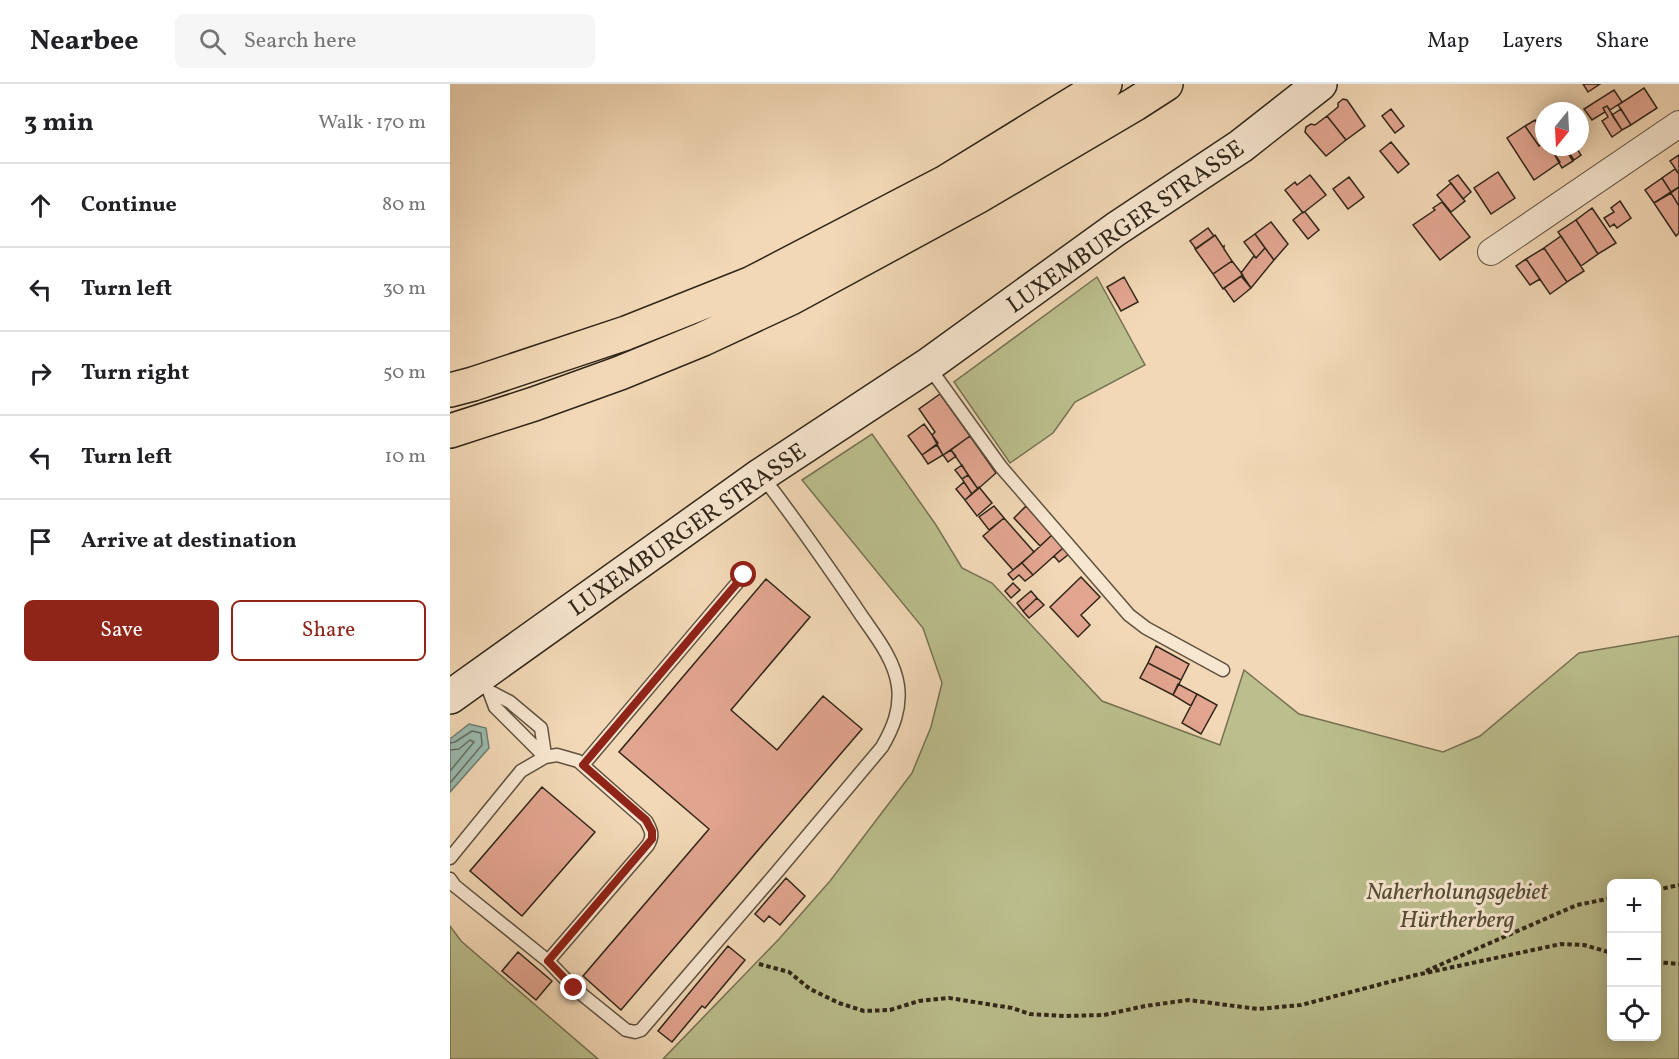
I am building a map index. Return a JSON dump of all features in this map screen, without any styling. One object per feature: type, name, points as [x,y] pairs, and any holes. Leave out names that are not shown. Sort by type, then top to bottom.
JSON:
[{"type":"main road","points":[[450,390],[626,333],[752,283],[944,183],[1105,84]]},
{"type":"main road","points":[[450,431],[620,373],[703,339],[791,298],[977,197],[1166,84]]},
{"type":"street","name":"LUXEMBURGER STRASSE","points":[[450,697],[484,683],[762,476],[928,365],[1116,229],[1241,146],[1320,84]]},
{"type":"street","points":[[1491,252],[1679,124]]},
{"type":"lane","points":[[928,365],[1001,467],[1129,615],[1146,628],[1223,670]]},
{"type":"lane","points":[[450,879],[455,886],[548,961],[574,988],[626,1030],[635,1032],[641,1030],[882,747],[894,727],[898,709],[898,687],[892,663],[829,569],[762,476]]},
{"type":"lane","points":[[583,765],[744,575]]},
{"type":"lane","points":[[484,683],[495,707],[545,757]]},
{"type":"lane","points":[[450,858],[521,771],[545,757],[566,756],[578,761],[646,820],[652,831],[652,839],[548,961]]},
{"type":"path","points":[[1661,889],[1679,885]]},
{"type":"path","points":[[1416,975],[1577,905],[1607,899]]},
{"type":"path","points":[[759,964],[789,972],[810,989],[839,1003],[864,1011],[890,1010],[919,1001],[949,998],[1012,1008],[1030,1014],[1064,1017],[1104,1015],[1188,1000],[1258,1009],[1301,1005],[1416,975],[1561,944],[1584,945],[1607,952]]},
{"type":"path","points":[[1661,962],[1679,964]]},
{"type":"green space","points":[[1097,277],[1145,365],[1075,402],[1053,433],[1010,463],[954,382]]},
{"type":"green space","name":"Naherholungsgebiet Hürtherberg","points":[[872,434],[936,525],[962,568],[992,583],[1102,701],[1220,745],[1244,670],[1299,714],[1443,752],[1480,736],[1579,653],[1679,636],[1679,1059],[663,1059],[779,939],[830,881],[912,773],[931,727],[942,683],[923,628],[802,480]]},
{"type":"green space","points":[[450,926],[461,941],[598,1059],[450,1059]]},
{"type":"water","points":[[469,724],[486,728],[489,748],[450,792],[450,739]]},
{"type":"building","points":[[1583,84],[1600,84],[1588,92]]},
{"type":"building","points":[[1644,88],[1657,108],[1631,125],[1618,105]]},
{"type":"building","points":[[1614,90],[1622,102],[1610,110],[1607,106],[1603,108],[1605,112],[1592,120],[1589,116],[1589,106]]},
{"type":"building","points":[[1343,99],[1347,100],[1365,126],[1346,140],[1327,116],[1338,107],[1338,103]]},
{"type":"building","points":[[1607,106],[1622,130],[1612,137],[1602,121],[1608,117],[1603,108]]},
{"type":"building","points":[[1391,109],[1404,126],[1395,133],[1382,116]]},
{"type":"building","points":[[1621,109],[1631,125],[1622,130],[1612,115]]},
{"type":"building","points":[[1327,116],[1346,140],[1326,156],[1305,132],[1306,127],[1311,124],[1315,125]]},
{"type":"building","points":[[1535,120],[1535,140],[1525,126]]},
{"type":"building","points":[[1525,126],[1535,140],[1535,156],[1556,156],[1560,162],[1534,180],[1507,138]]},
{"type":"building","points":[[1391,142],[1409,164],[1398,173],[1380,151]]},
{"type":"building","points":[[1679,155],[1679,174],[1670,161]]},
{"type":"building","points":[[1555,156],[1570,156],[1573,161],[1562,168]]},
{"type":"building","points":[[1675,169],[1679,174],[1679,187],[1671,192],[1662,178]]},
{"type":"building","points":[[1498,172],[1515,198],[1491,214],[1474,188]]},
{"type":"building","points":[[1310,175],[1326,195],[1303,213],[1285,190],[1295,182],[1297,185]]},
{"type":"building","points":[[1458,175],[1471,192],[1463,199],[1449,181]]},
{"type":"building","points":[[1349,177],[1364,197],[1348,209],[1333,189]]},
{"type":"building","points":[[1662,178],[1671,192],[1654,203],[1645,190]]},
{"type":"building","points":[[1451,183],[1465,201],[1451,212],[1437,195]]},
{"type":"building","points":[[1679,187],[1679,206],[1671,193]]},
{"type":"building","points":[[1671,193],[1679,206],[1679,233],[1676,236],[1654,203]]},
{"type":"building","points":[[1620,201],[1631,218],[1617,228],[1614,224],[1610,227],[1604,218],[1614,212],[1611,208]]},
{"type":"building","points":[[1442,202],[1470,237],[1440,260],[1413,225],[1435,210],[1433,208]]},
{"type":"building","points":[[1592,208],[1616,243],[1598,254],[1576,220]]},
{"type":"building","points":[[1303,212],[1319,230],[1308,239],[1293,220]]},
{"type":"building","points":[[1576,220],[1598,254],[1581,266],[1558,232]]},
{"type":"building","points":[[1271,222],[1288,244],[1274,260],[1255,234]]},
{"type":"building","points":[[1208,228],[1214,236],[1196,249],[1190,241]]},
{"type":"building","points":[[1255,234],[1265,248],[1256,258],[1244,242]]},
{"type":"building","points":[[1215,235],[1232,261],[1213,274],[1195,249]]},
{"type":"building","points":[[1561,236],[1584,271],[1567,282],[1544,248]]},
{"type":"building","points":[[1265,248],[1274,260],[1251,288],[1241,273],[1254,256],[1256,258]]},
{"type":"building","points":[[1544,248],[1567,282],[1550,294],[1526,259]]},
{"type":"building","points":[[1526,259],[1540,279],[1530,285],[1516,266]]},
{"type":"building","points":[[1232,261],[1243,275],[1223,289],[1213,274]]},
{"type":"building","points":[[1241,276],[1251,288],[1234,302],[1224,288]]},
{"type":"building","points":[[1124,277],[1138,302],[1121,311],[1107,287]]},
{"type":"building","points":[[940,394],[970,436],[943,455],[932,435],[935,432],[919,409]]},
{"type":"building","points":[[924,424],[938,443],[922,455],[908,436]]},
{"type":"building","points":[[970,436],[996,473],[978,489],[951,450]]},
{"type":"building","points":[[937,445],[943,455],[928,464],[922,455]]},
{"type":"building","points":[[951,450],[956,456],[948,462],[943,455]]},
{"type":"building","points":[[962,465],[968,475],[962,479],[955,470]]},
{"type":"building","points":[[968,475],[978,489],[972,494],[962,479]]},
{"type":"building","points":[[964,482],[972,494],[965,500],[956,489]]},
{"type":"building","points":[[979,487],[992,503],[977,516],[965,500]]},
{"type":"building","points":[[994,506],[1004,518],[989,530],[979,517]]},
{"type":"building","points":[[1026,506],[1052,535],[1040,546],[1014,518]]},
{"type":"building","points":[[1004,518],[1034,552],[1013,570],[983,536]]},
{"type":"building","points":[[1052,535],[1063,548],[1033,575],[1022,563]]},
{"type":"building","points":[[1063,548],[1069,554],[1059,562],[1054,556]]},
{"type":"building","points":[[1022,563],[1033,575],[1025,581],[1019,575],[1013,580],[1008,574]]},
{"type":"building","points":[[1081,577],[1100,597],[1081,615],[1090,625],[1078,637],[1050,607]]},
{"type":"building","points":[[766,579],[810,617],[731,710],[777,750],[823,696],[862,729],[621,1010],[583,976],[709,829],[619,752]]},
{"type":"building","points":[[1013,583],[1020,590],[1011,598],[1005,591]]},
{"type":"building","points":[[1031,591],[1037,598],[1023,611],[1017,603]]},
{"type":"building","points":[[1037,598],[1044,605],[1029,618],[1023,611]]},
{"type":"building","points":[[1156,646],[1189,664],[1181,680],[1148,663]]},
{"type":"building","points":[[1148,663],[1181,680],[1173,695],[1140,678]]},
{"type":"building","points":[[1178,684],[1197,694],[1191,706],[1173,695]]},
{"type":"building","points":[[1197,694],[1217,705],[1201,734],[1182,723]]},
{"type":"building","points":[[542,787],[595,832],[522,916],[470,871]]},
{"type":"building","points":[[786,878],[805,896],[780,925],[769,916],[764,922],[755,914]]},
{"type":"building","points":[[728,946],[745,960],[705,1008],[702,1006],[672,1042],[658,1031]]},
{"type":"building","points":[[518,952],[552,981],[536,1000],[502,971]]},
{"type":"route","points":[[574,988],[548,961],[652,839],[652,831],[646,820],[583,765],[744,575]]}]
